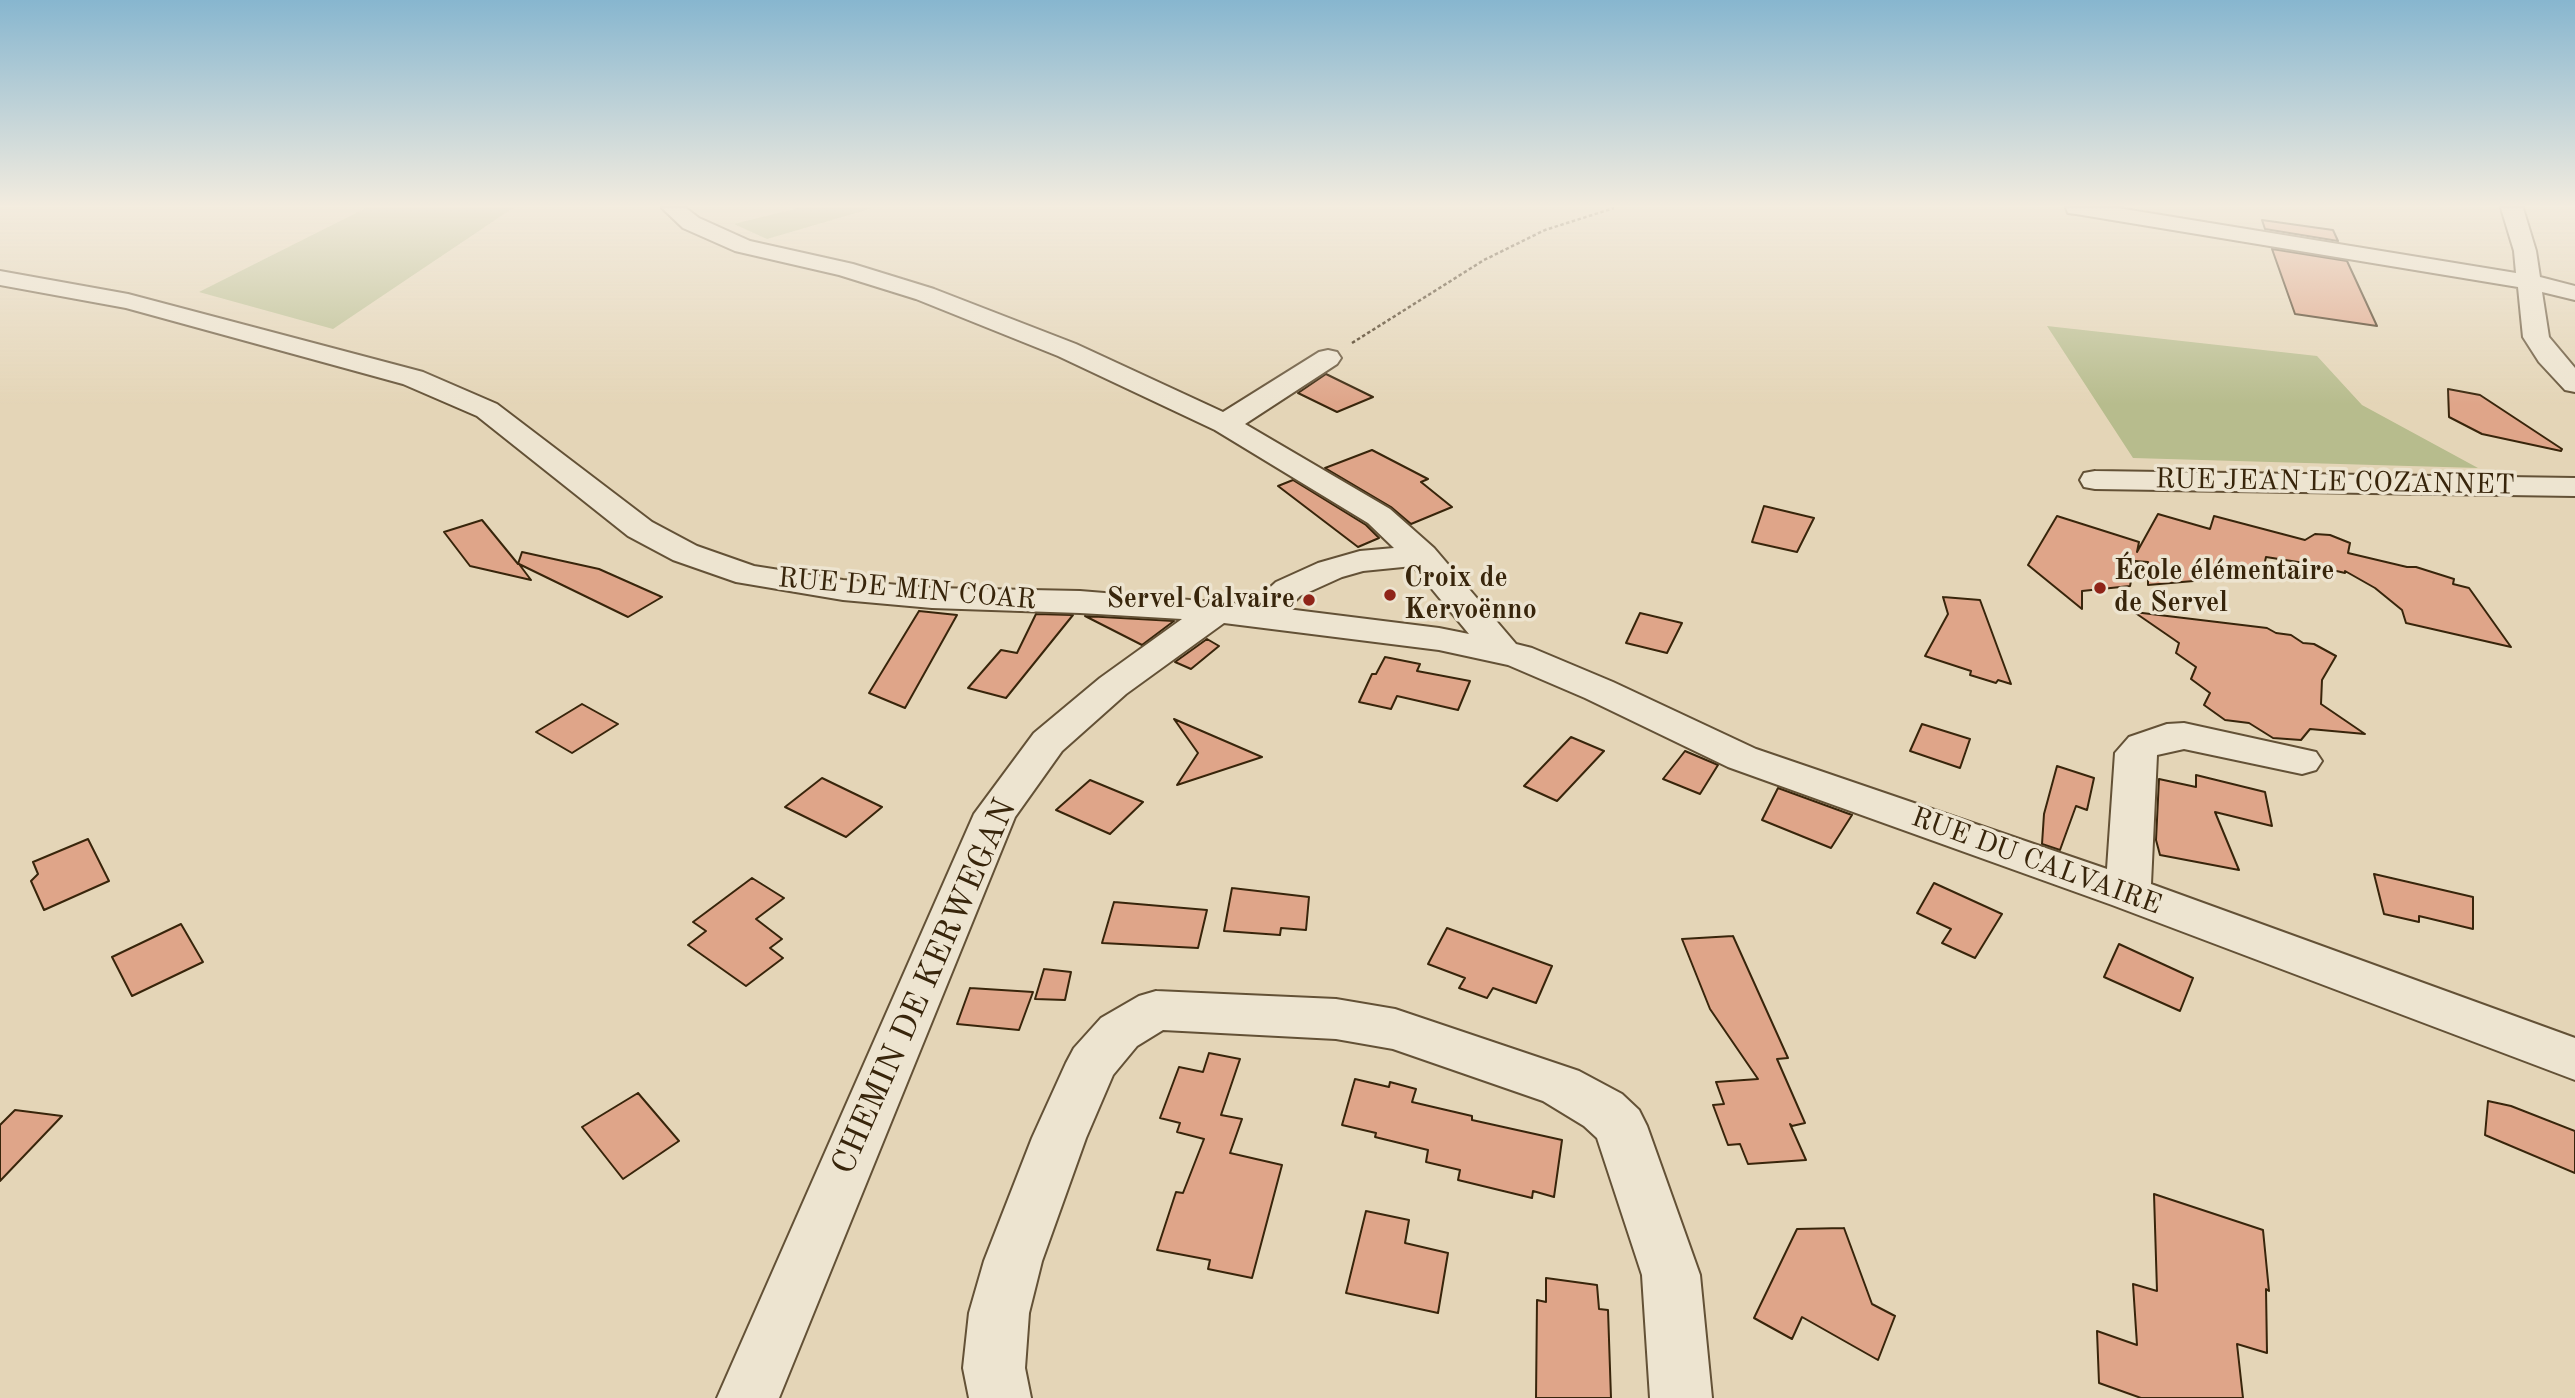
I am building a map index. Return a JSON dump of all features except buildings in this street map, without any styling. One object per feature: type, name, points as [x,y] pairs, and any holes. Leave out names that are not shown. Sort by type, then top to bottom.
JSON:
[{"type":"street","points":[[859,273],[925,294],[1067,350],[1225,424],[1379,516],[1422,555],[1503,652]]},
{"type":"street","points":[[2475,273],[2575,293]]},
{"type":"street","points":[[2528,273],[2536,337],[2548,356],[2575,384]]},
{"type":"street","name":"RUE DE MIN COAR","points":[[3,281],[128,301],[413,378],[487,410],[640,529],[685,553],[748,575],[843,590],[932,598],[1080,603],[1238,614],[1439,639],[1503,652]]},
{"type":"street","points":[[1225,424],[1328,358]]},
{"type":"street","name":"RUE JEAN LE COZANNET","points":[[2095,480],[2575,486]]},
{"type":"street","name":"CHEMIN DE KERWEGAN","points":[[748,1398],[995,814],[1048,741],[1113,686],[1238,614],[1288,589],[1330,570],[1360,561],[1422,555]]},
{"type":"street","name":"RUE DU CALVAIRE","points":[[1503,652],[1539,663],[1742,758],[2128,894],[2575,1059]]},
{"type":"street","points":[[2128,894],[2135,754],[2143,746],[2167,737],[2183,736],[2302,761]]},
{"type":"street","points":[[1000,1398],[994,1368],[999,1313],[1013,1261],[1059,1138],[1092,1063],[1119,1032],[1156,1010],[1336,1019],[1385,1027],[1561,1086],[1603,1110],[1620,1126],[1671,1275],[1681,1398]]},
{"type":"path","points":[[1328,358],[1463,273]]},
{"type":"green space","points":[[236,273],[416,273],[333,329],[199,292]]},
{"type":"green space","points":[[2047,326],[2317,356],[2362,405],[2478,468],[2133,458]]},
{"type":"place","name":"École élémentaire de Servel","points":[[2100,588]]},
{"type":"place","name":"Croix de Kervoënno","points":[[1390,595]]},
{"type":"place","name":"Servel Calvaire","points":[[1309,600]]}]
